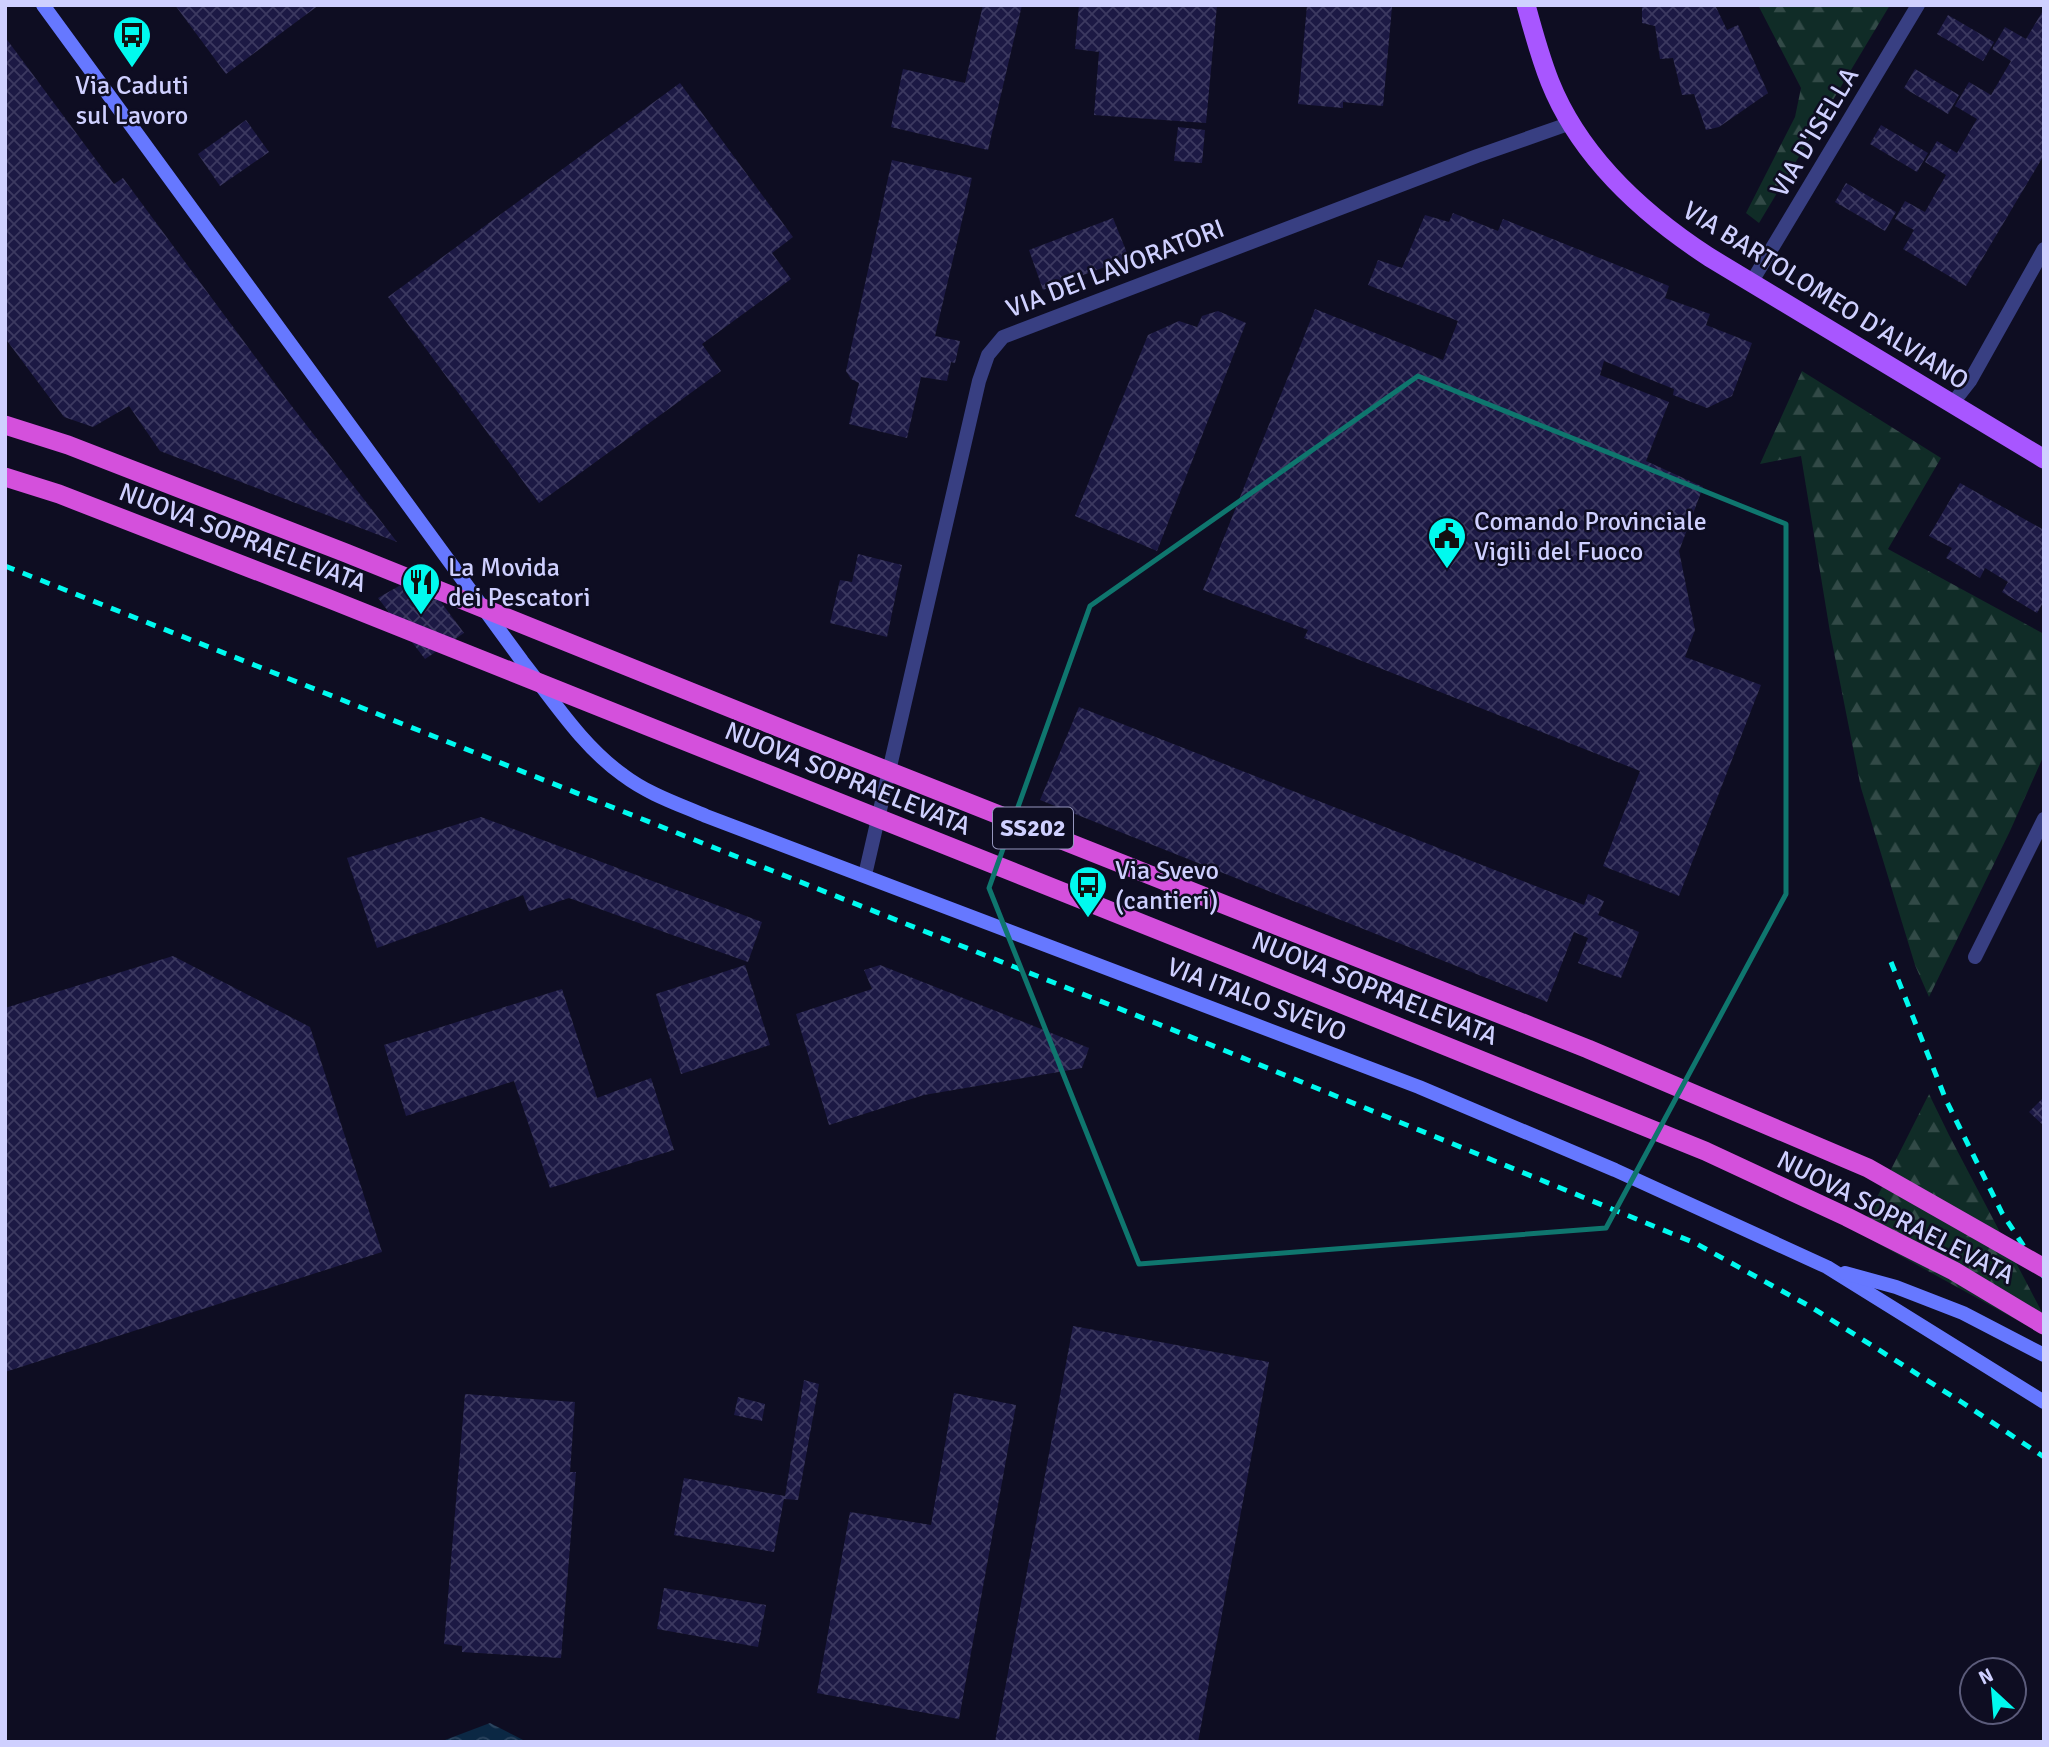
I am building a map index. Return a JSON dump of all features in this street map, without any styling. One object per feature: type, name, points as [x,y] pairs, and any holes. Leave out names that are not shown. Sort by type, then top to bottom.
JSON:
[{"type":"highway","name":"NUOVA SOPRAELEVATA","points":[[5,425],[68,445],[346,553],[1614,1060],[1868,1168],[2044,1268]]},
{"type":"highway","name":"NUOVA SOPRAELEVATA","points":[[5,477],[59,494],[327,598],[1704,1151],[1847,1217],[1954,1271],[2044,1325]]},
{"type":"main road","name":"VIA ITALO SVEVO","points":[[43,5],[560,710],[596,751],[623,776],[660,797],[1419,1087],[1615,1170],[1827,1267],[2044,1402]]},
{"type":"main road","name":"VIA BARTOLOMEO D'ALVIANO","points":[[1526,5],[1550,83],[1571,123],[1609,174],[1648,213],[1679,238],[1751,284],[2044,459]]},
{"type":"main road","name":"VIA ITALO SVEVO","points":[[1827,1267],[1896,1287],[1963,1313],[2044,1355]]},
{"type":"street","name":"VIA D'ISELLA","points":[[1751,284],[1918,5]]},
{"type":"street","name":"VIA DEI LAVORATORI","points":[[865,875],[979,381],[988,355],[1003,337],[1477,156],[1571,123]]},
{"type":"street","points":[[1952,404],[1970,381],[2044,249]]},
{"type":"street","points":[[1975,957],[2044,819]]},
{"type":"highlighted area","points":[[1418,376],[1786,524],[1786,894],[1606,1228],[1139,1264],[989,888],[1090,606]]},
{"type":"green space","points":[[1758,5],[1890,5],[1759,223],[1746,213],[1795,117],[1801,88]]},
{"type":"green space","points":[[1802,371],[1941,458],[1888,549],[2044,634],[2044,755],[1929,997],[1915,965],[1861,788],[1830,632],[1801,456],[1760,464]]},
{"type":"green space","points":[[1929,1094],[2044,1316],[2044,1335],[1859,1233]]},
{"type":"water","points":[[490,1723],[527,1742],[444,1742],[445,1740]]},
{"type":"building","points":[[175,5],[319,5],[226,74]]},
{"type":"building","points":[[983,5],[1022,5],[988,150],[891,127],[903,69],[965,83]]},
{"type":"building","points":[[1079,5],[1217,5],[1206,123],[1094,115],[1099,52],[1075,49]]},
{"type":"building","points":[[1307,5],[1392,7],[1383,106],[1343,102],[1343,108],[1298,104]]},
{"type":"building","points":[[1642,5],[1715,5],[1727,30],[1738,25],[1768,93],[1719,127],[1706,130],[1694,94],[1682,95],[1673,58],[1660,59],[1655,26],[1642,23]]},
{"type":"building","points":[[2044,9],[2044,155],[1966,286],[1903,249],[1914,230],[1895,219],[1905,201],[1925,212],[1946,175],[1925,162],[1937,141],[1957,153],[1977,119],[1955,106],[1969,82],[1991,95],[2011,61],[1992,49],[2005,27],[2026,39]]},
{"type":"building","points":[[1948,15],[1994,42],[1983,61],[1937,34]]},
{"type":"building","points":[[5,37],[114,184],[123,178],[287,400],[397,542],[160,451],[129,406],[93,427],[64,417],[5,338]]},
{"type":"building","points":[[1915,69],[1959,95],[1948,114],[1904,88]]},
{"type":"building","points":[[680,83],[793,237],[772,253],[791,279],[702,344],[721,371],[539,503],[388,297]]},
{"type":"building","points":[[246,120],[269,152],[220,186],[198,154]]},
{"type":"building","points":[[1881,125],[1928,153],[1917,172],[1870,144]]},
{"type":"building","points":[[1178,127],[1205,130],[1202,163],[1174,161]]},
{"type":"building","points":[[892,160],[972,178],[935,336],[960,341],[955,363],[951,362],[947,381],[921,377],[907,438],[849,424],[859,383],[851,379],[846,371]]},
{"type":"building","points":[[1846,183],[1896,212],[1885,231],[1835,202]]},
{"type":"building","name":"Comando Provinciale Vigili del Fuoco","points":[[1453,213],[1498,231],[1503,219],[1669,286],[1665,298],[1710,314],[1706,325],[1752,343],[1732,396],[1707,408],[1673,395],[1674,389],[1604,361],[1600,375],[1669,402],[1646,461],[1703,487],[1679,551],[1695,630],[1685,657],[1761,685],[1679,896],[1603,866],[1640,771],[1304,638],[1308,630],[1203,590],[1315,309],[1443,360],[1458,321],[1368,285],[1378,260],[1402,268],[1425,215],[1449,222]]},
{"type":"building","points":[[1113,218],[1129,258],[1043,290],[1029,250]]},
{"type":"building","points":[[1218,311],[1246,323],[1157,551],[1075,516],[1148,335],[1179,321],[1197,327],[1202,316]]},
{"type":"building","points":[[1960,483],[2044,530],[2044,601],[2037,613],[2002,592],[2008,582],[1985,568],[1980,578],[1946,558],[1952,548],[1929,536]]},
{"type":"building","points":[[858,554],[902,565],[887,637],[830,623],[840,580],[852,582]]},
{"type":"building","name":"La Movida dei Pescatori","points":[[420,574],[464,633],[425,659],[378,598]]},
{"type":"building","points":[[1079,707],[1584,905],[1588,894],[1604,901],[1598,915],[1639,932],[1621,978],[1578,963],[1588,938],[1574,932],[1547,1002],[1040,800]]},
{"type":"building","points":[[481,817],[762,922],[748,962],[569,898],[529,911],[523,895],[377,948],[347,858]]},
{"type":"building","points":[[173,956],[310,1027],[382,1252],[5,1372],[5,1008]]},
{"type":"building","points":[[745,965],[770,1045],[681,1074],[656,994]]},
{"type":"building","points":[[880,965],[1089,1048],[1082,1068],[924,1095],[829,1125],[796,1014],[872,989],[864,970]]},
{"type":"building","points":[[562,989],[597,1098],[651,1078],[674,1150],[550,1188],[514,1081],[406,1116],[384,1045]]},
{"type":"building","points":[[2044,1097],[2044,1126],[2029,1112]]},
{"type":"building","points":[[1073,1326],[1269,1362],[1198,1742],[995,1742]]},
{"type":"building","points":[[804,1380],[819,1384],[798,1500],[784,1499],[774,1552],[674,1535],[684,1478],[785,1496]]},
{"type":"building","points":[[954,1393],[1016,1405],[959,1719],[817,1693],[850,1512],[931,1525]]},
{"type":"building","points":[[465,1394],[575,1402],[570,1472],[576,1472],[561,1658],[462,1652],[462,1646],[444,1644]]},
{"type":"building","points":[[738,1397],[765,1404],[762,1421],[734,1415]]},
{"type":"building","points":[[664,1588],[766,1605],[758,1647],[657,1629]]},
{"type":"railway","points":[[5,566],[1221,1049],[1695,1243],[1811,1307],[2044,1457]]},
{"type":"railway","points":[[1891,962],[1946,1100],[2002,1213],[2044,1277]]},
{"type":"place","name":"Via Caduti sul Lavoro","points":[[132,69]]},
{"type":"place","name":"Comando Provinciale Vigili del Fuoco","points":[[1447,570]]},
{"type":"place","name":"La Movida dei Pescatori","points":[[421,616]]},
{"type":"place","name":"Via Svevo (cantieri)","points":[[1088,919]]}]
